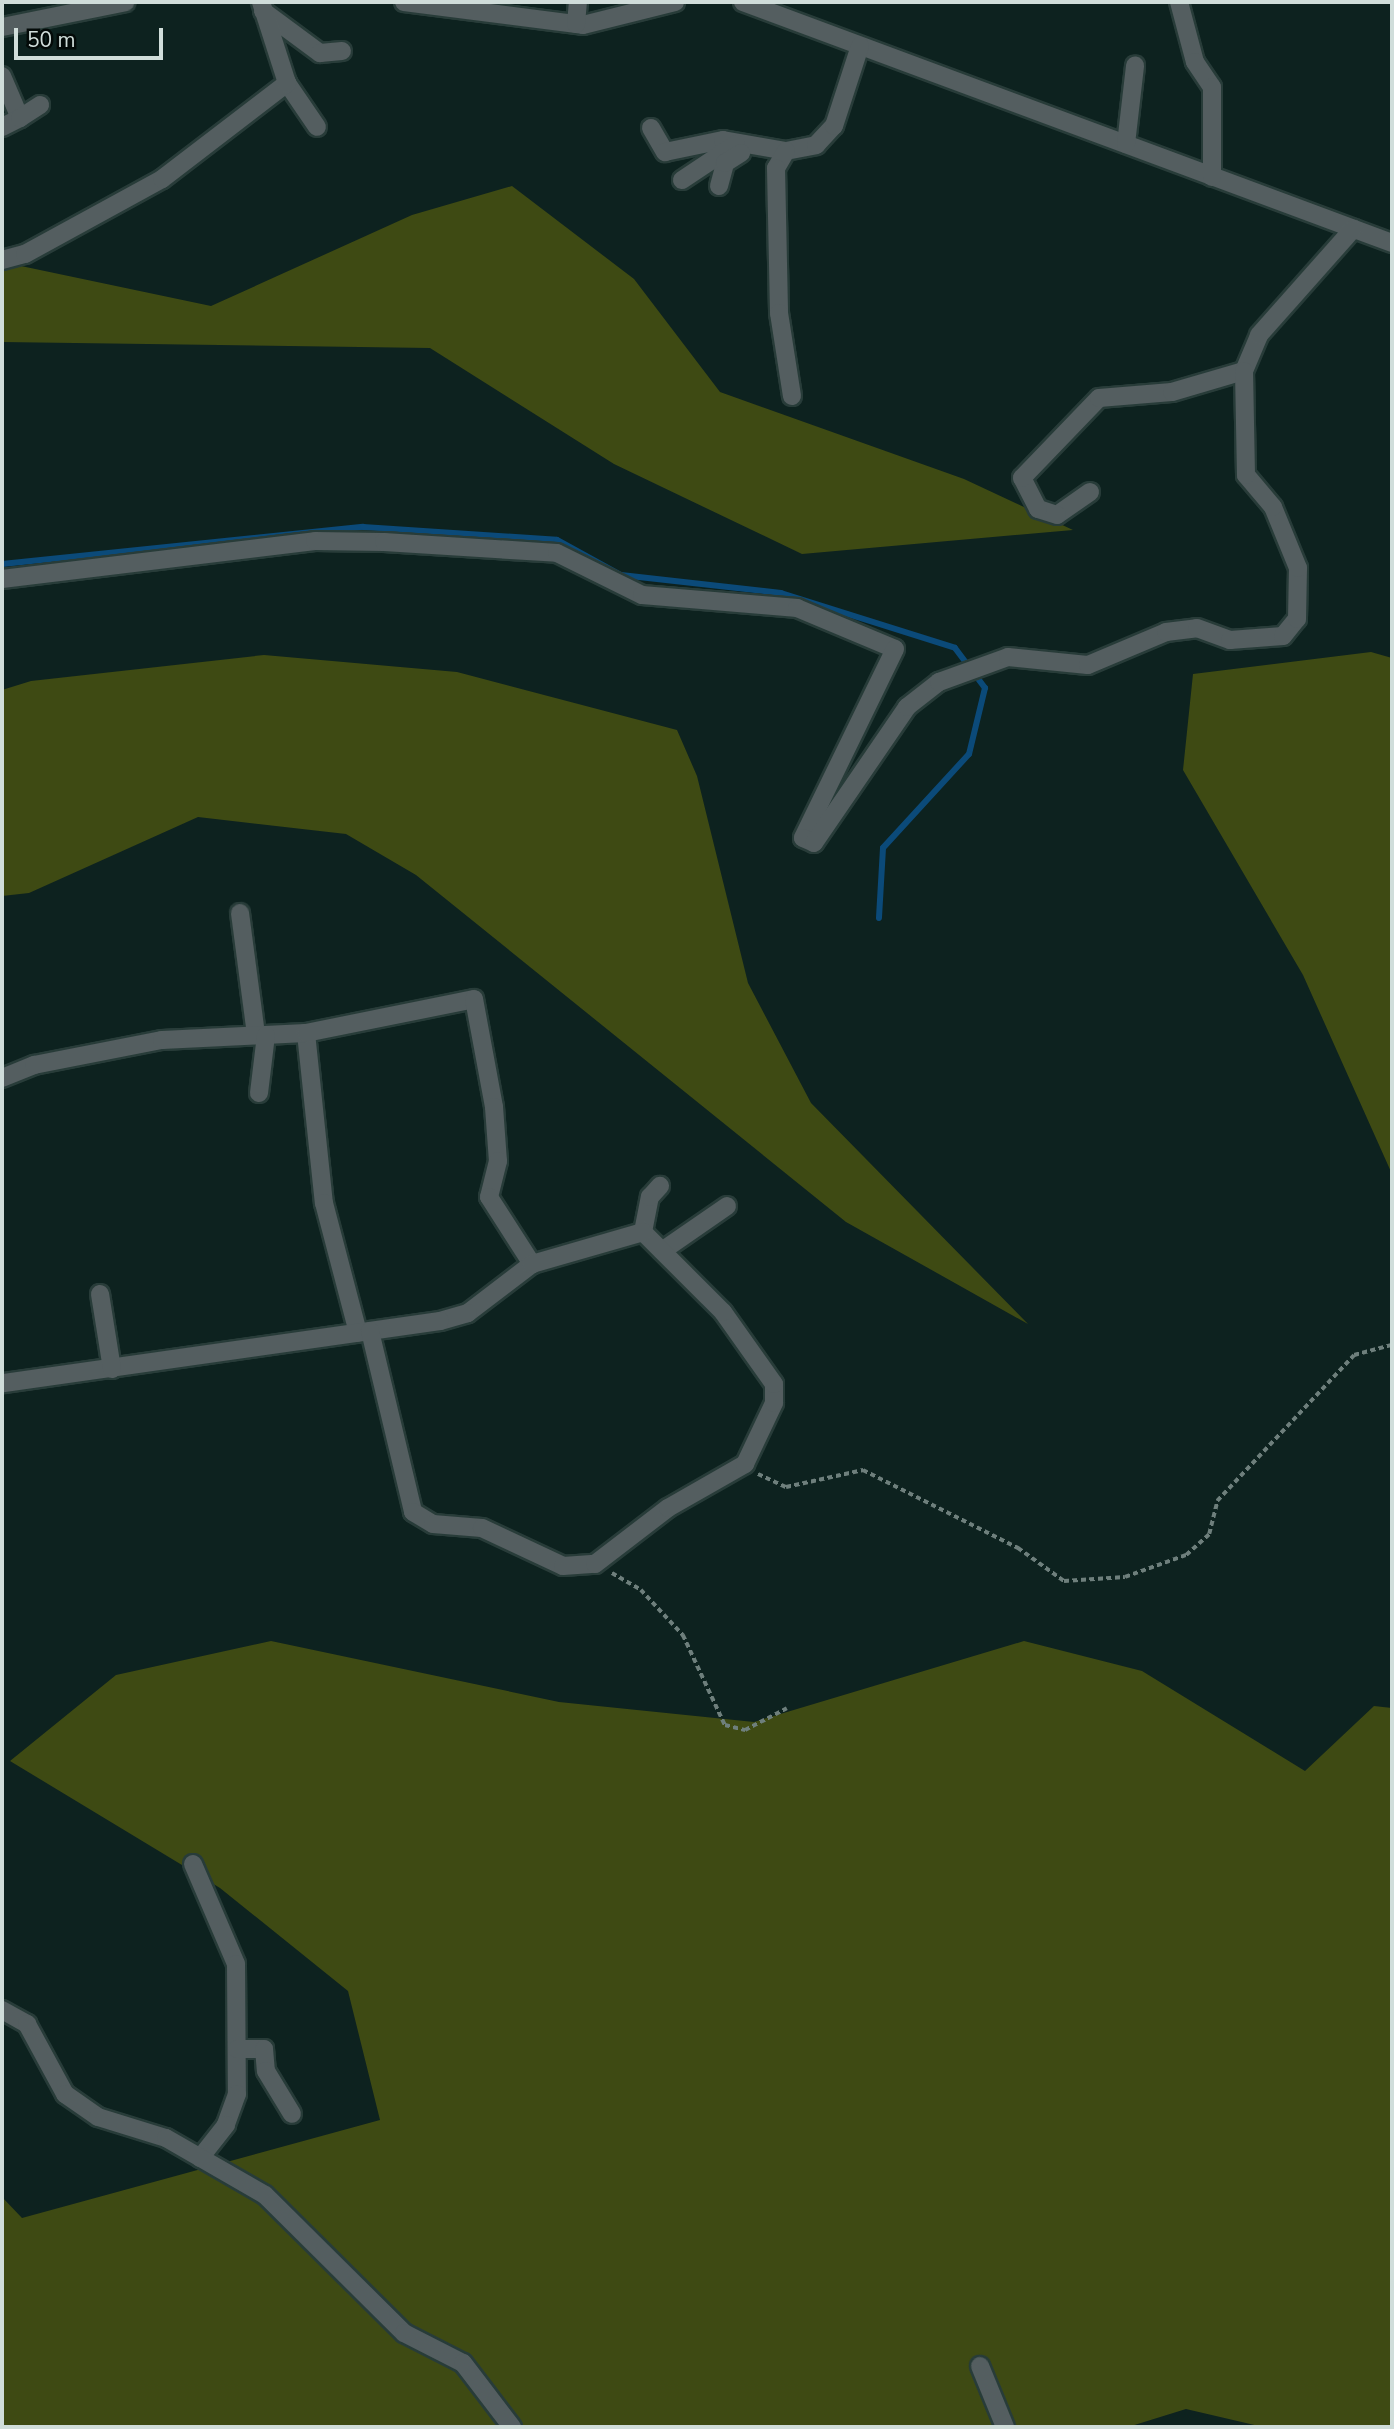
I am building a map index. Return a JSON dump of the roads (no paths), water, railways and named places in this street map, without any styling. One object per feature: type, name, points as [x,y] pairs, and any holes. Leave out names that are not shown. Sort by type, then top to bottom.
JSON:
[{"type":"street","points":[[2,27],[126,2]]},
{"type":"street","points":[[404,2],[576,24],[675,2]]},
{"type":"street","points":[[576,24],[578,2]]},
{"type":"street","points":[[743,2],[1392,243]]},
{"type":"street","points":[[1179,2],[1195,62],[1212,87],[1212,177]]},
{"type":"street","points":[[262,6],[320,53],[342,51]]},
{"type":"street","points":[[262,6],[286,83],[317,127]]},
{"type":"street","points":[[651,128],[665,152],[746,144],[786,151],[816,145],[834,126],[860,46]]},
{"type":"street","points":[[1126,144],[1135,65]]},
{"type":"street","points":[[2,76],[20,118]]},
{"type":"street","points":[[2,260],[24,254],[162,179],[286,83]]},
{"type":"street","points":[[2,127],[40,106]]},
{"type":"street","points":[[682,180],[746,144]]},
{"type":"street","points":[[719,186],[725,163],[746,144]]},
{"type":"street","points":[[786,151],[776,168],[779,313],[792,396]]},
{"type":"street","points":[[2,579],[315,541],[384,542],[557,553],[642,595],[797,608],[895,649],[803,838],[814,843],[907,707],[939,682],[1008,657],[1088,665],[1166,632],[1197,628],[1230,640],[1283,636],[1297,620],[1298,568],[1273,507],[1246,475],[1244,371],[1259,335],[1353,229]]},
{"type":"street","points":[[1090,492],[1057,515],[1038,509],[1021,478],[1099,398],[1172,392],[1244,371]]},
{"type":"street","points":[[240,913],[261,1035],[258,1093]]},
{"type":"street","points":[[2,1078],[34,1065],[162,1040],[306,1033],[474,999],[495,1121],[498,1161],[489,1197],[532,1264]]},
{"type":"street","points":[[306,1033],[324,1203],[364,1332],[413,1512],[433,1524],[482,1528],[563,1566],[595,1564],[668,1508],[745,1464],[774,1403],[774,1384],[723,1312],[643,1232]]},
{"type":"street","points":[[643,1232],[650,1197],[660,1186]]},
{"type":"street","points":[[662,1251],[727,1206]]},
{"type":"street","points":[[2,1384],[364,1332],[468,1312],[532,1264],[643,1232]]},
{"type":"street","points":[[100,1294],[112,1369]]},
{"type":"street","points":[[193,1864],[236,1964],[237,2094],[226,2125],[200,2158]]},
{"type":"street","points":[[2,2010],[27,2024],[65,2094],[117,2127],[166,2138],[265,2195],[404,2333],[463,2363],[512,2427]]},
{"type":"street","points":[[237,2049],[264,2049],[266,2071],[292,2114]]},
{"type":"street","points":[[980,2367],[1005,2427]]},
{"type":"waterway","points":[[2,564],[363,527],[557,540],[621,575],[781,593],[955,648],[985,688],[969,754],[883,848],[879,918]]}]
